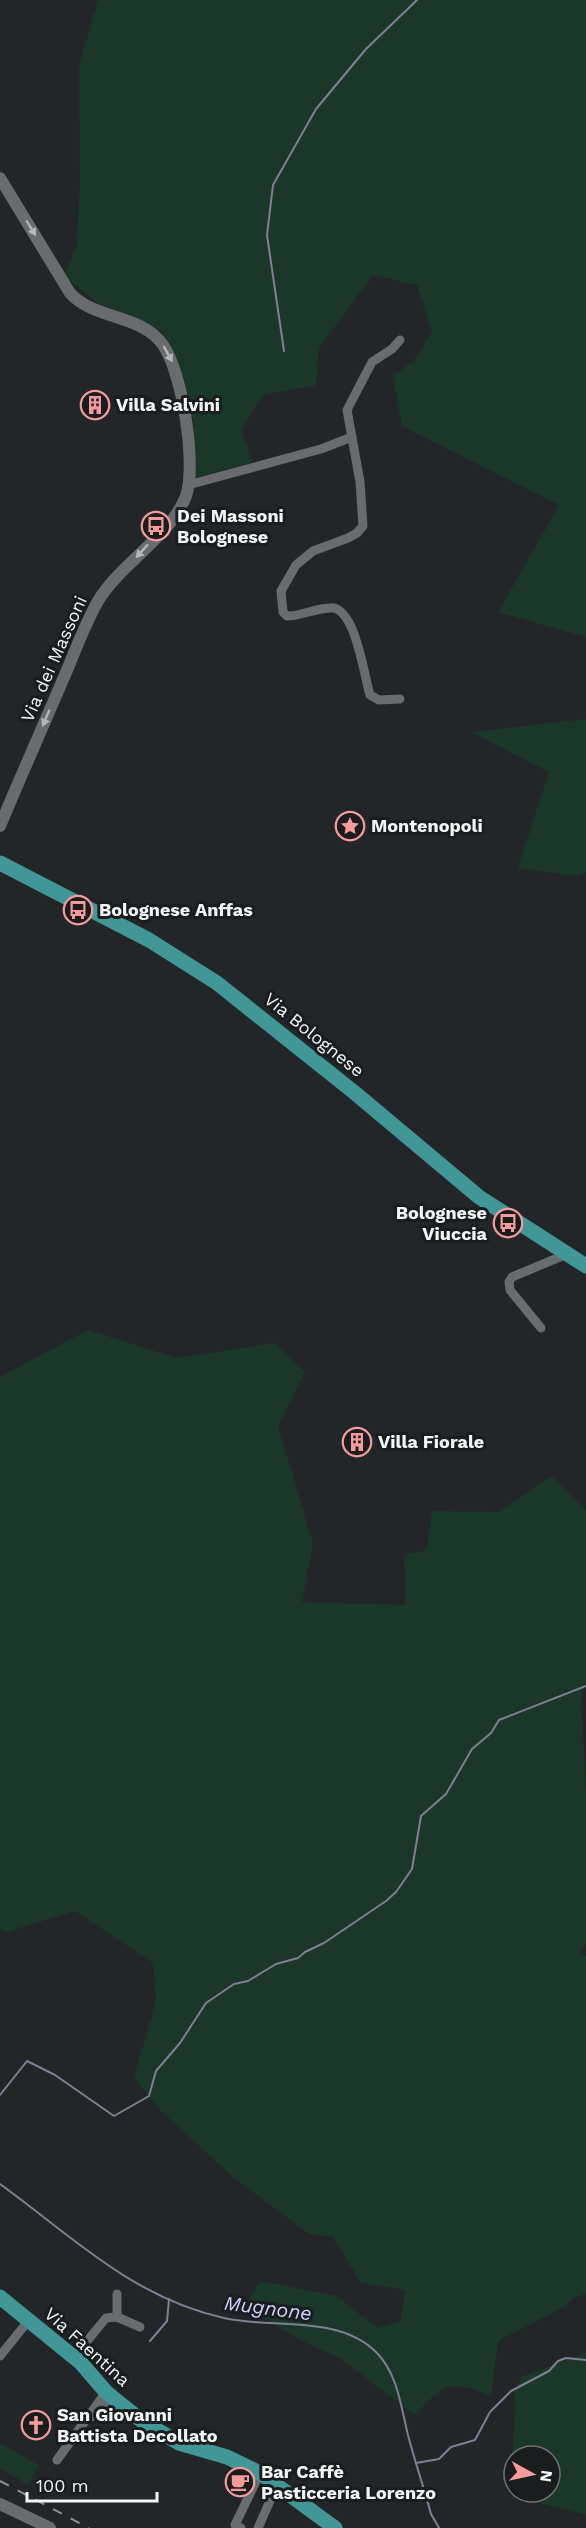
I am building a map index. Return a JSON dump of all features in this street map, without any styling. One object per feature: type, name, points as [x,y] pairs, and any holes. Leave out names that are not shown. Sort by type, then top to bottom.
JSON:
[{"type":"main road","name":"Via Bolognese","points":[[0,863],[149,940],[217,983],[355,1093],[478,1197],[586,1266]]},
{"type":"main road","name":"Via Faentina","points":[[0,2297],[74,2357],[108,2394],[142,2421],[172,2440],[227,2457],[260,2473],[335,2528]]},
{"type":"street","name":"Via dei Massoni","points":[[0,178],[70,293],[81,305],[152,333],[163,344],[172,361],[188,432],[188,485],[185,497],[174,516],[99,600],[0,826]]},
{"type":"street","points":[[399,340],[392,349],[372,362],[347,410],[360,482],[363,526],[348,538],[313,551],[296,565],[281,591],[283,612],[287,616],[333,608],[343,614],[358,641],[370,695],[379,700],[400,699]]},
{"type":"street","points":[[188,485],[321,449],[352,437]]},
{"type":"street","points":[[541,1328],[510,1290],[509,1282],[512,1277],[567,1254]]},
{"type":"street","points":[[117,2294],[117,2317]]},
{"type":"street","points":[[74,2357],[106,2318],[117,2317],[140,2327]]},
{"type":"street","points":[[0,2356],[29,2320]]},
{"type":"street","points":[[57,2460],[90,2412],[108,2394]]},
{"type":"street","points":[[240,2528],[235,2525],[260,2473]]},
{"type":"street","points":[[258,2528],[277,2485]]},
{"type":"street","points":[[0,2504],[50,2528]]},
{"type":"green space","points":[[98,0],[586,0],[586,637],[498,612],[559,505],[402,426],[393,376],[415,360],[432,331],[417,285],[373,275],[319,348],[316,385],[263,395],[241,429],[252,462],[192,479],[194,421],[162,331],[96,302],[64,276],[77,245],[80,179],[79,67]]},
{"type":"green space","points":[[586,719],[586,872],[578,876],[518,868],[549,772],[471,732]]},
{"type":"green space","points":[[88,1330],[177,1358],[275,1343],[305,1372],[278,1427],[313,1543],[302,1602],[405,1605],[404,1555],[427,1550],[432,1511],[499,1512],[551,1476],[586,1511],[586,1681],[581,1698],[586,1789],[586,1944],[580,1953],[586,1956],[586,2294],[574,2297],[564,2307],[498,2341],[491,2396],[465,2387],[448,2387],[441,2390],[415,2415],[340,2358],[304,2342],[245,2307],[260,2281],[337,2296],[377,2328],[401,2321],[405,2290],[361,2283],[333,2237],[309,2234],[234,2178],[160,2110],[134,2078],[156,2001],[153,1963],[75,1911],[6,1932],[0,1928],[0,1377]]},
{"type":"green space","points":[[586,2353],[586,2515],[543,2504],[562,2504],[562,2444],[513,2444],[515,2389],[523,2376]]},
{"type":"green space","points":[[0,2443],[39,2465],[28,2485],[0,2468]]},
{"type":"waterway","points":[[284,351],[267,235],[273,185],[316,109],[366,49],[417,0]]},
{"type":"waterway","points":[[0,2095],[27,2061],[55,2075],[114,2116],[149,2096],[156,2071],[180,2043],[206,2003],[234,1984],[248,1981],[276,1964],[298,1958],[324,1943],[396,1892],[412,1869],[421,1816],[446,1794],[472,1749],[491,1733],[499,1720],[586,1686]]},
{"type":"waterway","name":"Mugnone","points":[[0,2184],[105,2263],[132,2281],[161,2296],[191,2309],[224,2318],[323,2327],[343,2332],[360,2340],[376,2352],[394,2381],[431,2514],[439,2528]]},
{"type":"waterway","points":[[150,2341],[167,2321],[169,2299]]},
{"type":"waterway","points":[[416,2463],[439,2459],[451,2447],[475,2440],[490,2412],[511,2391],[549,2371],[558,2361],[566,2358],[586,2360]]},
{"type":"railway","points":[[0,2481],[89,2528]]},
{"type":"place","name":"Villa Salvini","points":[[95,405]]},
{"type":"place","name":"Dei Massoni Bolognese","points":[[156,526]]},
{"type":"place","name":"Montenopoli","points":[[350,826]]},
{"type":"place","name":"Bolognese Anffas","points":[[78,910]]},
{"type":"place","name":"Bolognese Viuccia","points":[[508,1223]]},
{"type":"place","name":"Villa Fiorale","points":[[357,1442]]},
{"type":"place","name":"San Giovanni Battista Decollato","points":[[36,2425]]},
{"type":"place","name":"Bar Caffè Pasticceria Lorenzo","points":[[240,2482]]}]
